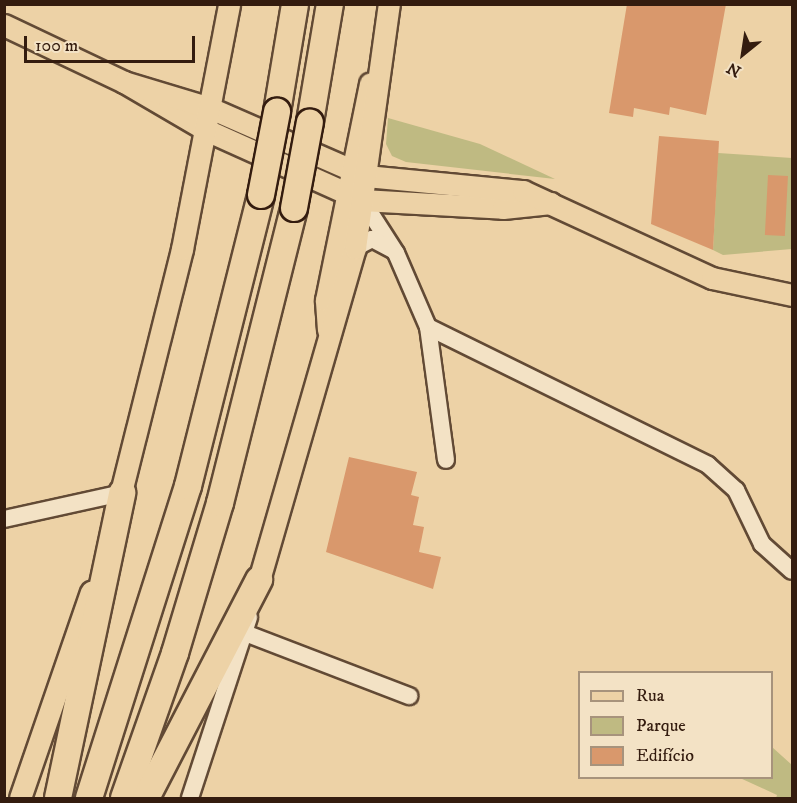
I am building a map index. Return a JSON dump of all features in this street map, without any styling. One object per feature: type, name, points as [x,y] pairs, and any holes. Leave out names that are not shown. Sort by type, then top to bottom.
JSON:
[{"type":"highway","points":[[89,798],[188,486],[261,195],[295,4]]},
{"type":"highway","points":[[123,798],[175,652],[217,514],[294,208],[330,4]]},
{"type":"highway","points":[[58,798],[122,493]]},
{"type":"highway","points":[[146,798],[259,580]]},
{"type":"main road","points":[[20,798],[122,493],[174,287],[229,4]]},
{"type":"main road","points":[[328,333],[326,300],[354,197],[388,11]]},
{"type":"main road","points":[[4,25],[124,82],[206,130],[354,197],[503,208],[551,203]]},
{"type":"main road","points":[[171,96],[197,90],[219,64]]},
{"type":"main road","points":[[124,82],[210,108],[358,174],[506,187],[551,203],[712,278],[792,295]]},
{"type":"main road","points":[[259,580],[296,462],[328,333],[355,248],[354,197]]},
{"type":"street","points":[[354,197],[396,253],[428,327],[446,460]]},
{"type":"street","points":[[355,248],[372,239],[396,253]]},
{"type":"street","points":[[428,327],[708,465],[736,490],[762,544],[792,571]]},
{"type":"street","points":[[4,519],[122,493]]},
{"type":"street","points":[[190,798],[245,633],[259,580]]},
{"type":"street","points":[[245,633],[409,696]]},
{"type":"green space","points":[[388,118],[480,144],[555,179],[406,162],[392,156],[386,144]]},
{"type":"green space","points":[[718,153],[792,158],[792,249],[723,255],[713,250]]},
{"type":"green space","points":[[773,748],[792,765],[792,798],[776,798],[777,795],[742,779],[773,779]]},
{"type":"building","points":[[627,4],[726,4],[706,115],[670,107],[669,115],[634,108],[633,117],[609,113]]},
{"type":"building","points":[[659,136],[719,141],[713,250],[651,224]]},
{"type":"building","points":[[768,175],[788,176],[785,236],[765,235]]},
{"type":"building","points":[[349,457],[417,472],[411,495],[419,497],[413,525],[424,527],[419,552],[441,557],[433,589],[326,552]]}]
